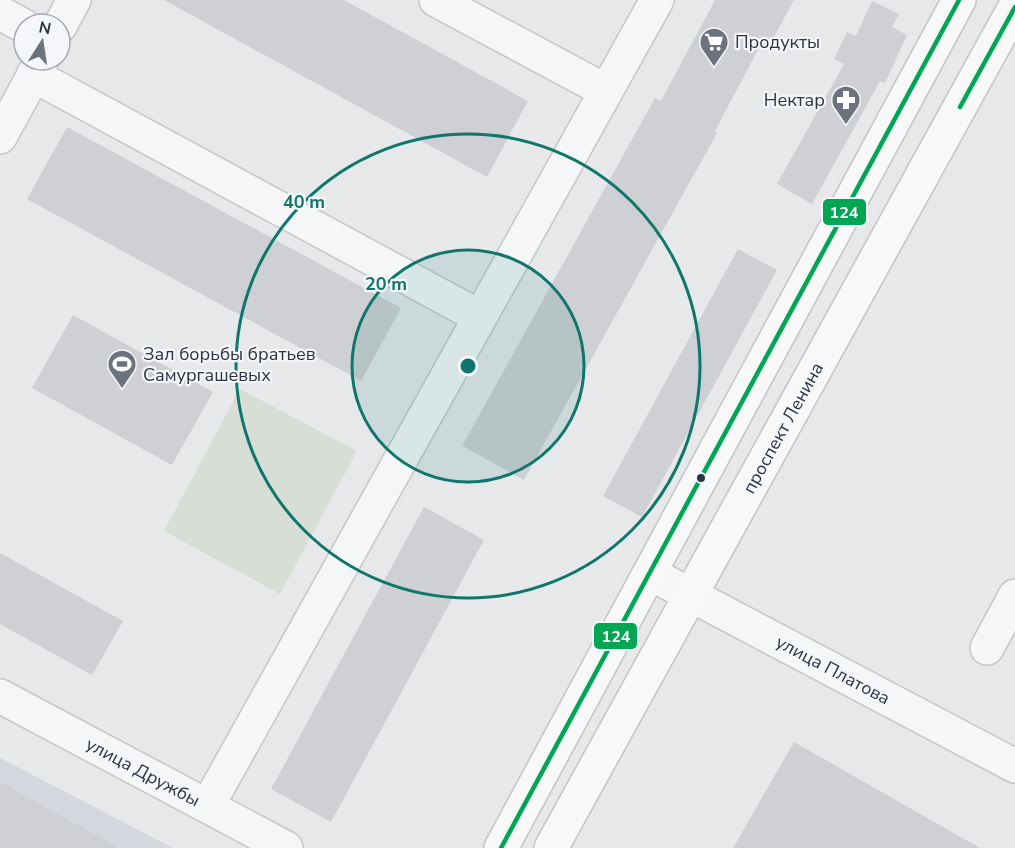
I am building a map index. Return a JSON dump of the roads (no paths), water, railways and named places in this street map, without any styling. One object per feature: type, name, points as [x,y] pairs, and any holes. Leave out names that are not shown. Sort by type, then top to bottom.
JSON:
[{"type":"main road","points":[[501,848],[959,0]]},
{"type":"main road","name":"проспект Ленина","points":[[551,848],[1015,7]]},
{"type":"street","points":[[436,0],[606,91]]},
{"type":"street","points":[[207,806],[657,0]]},
{"type":"street","points":[[0,137],[35,72]]},
{"type":"street","points":[[44,72],[480,317]]},
{"type":"street","name":"улица Платова","points":[[651,574],[1015,766]]},
{"type":"street","points":[[987,648],[1015,596]]},
{"type":"street","name":"улица Дружбы","points":[[0,696],[286,848]]},
{"type":"place","name":"Продукты","points":[[714,68]]},
{"type":"place","name":"Нектар","points":[[846,126]]},
{"type":"place","name":"Зал борьбы братьев Самургашевых","points":[[122,390]]}]
